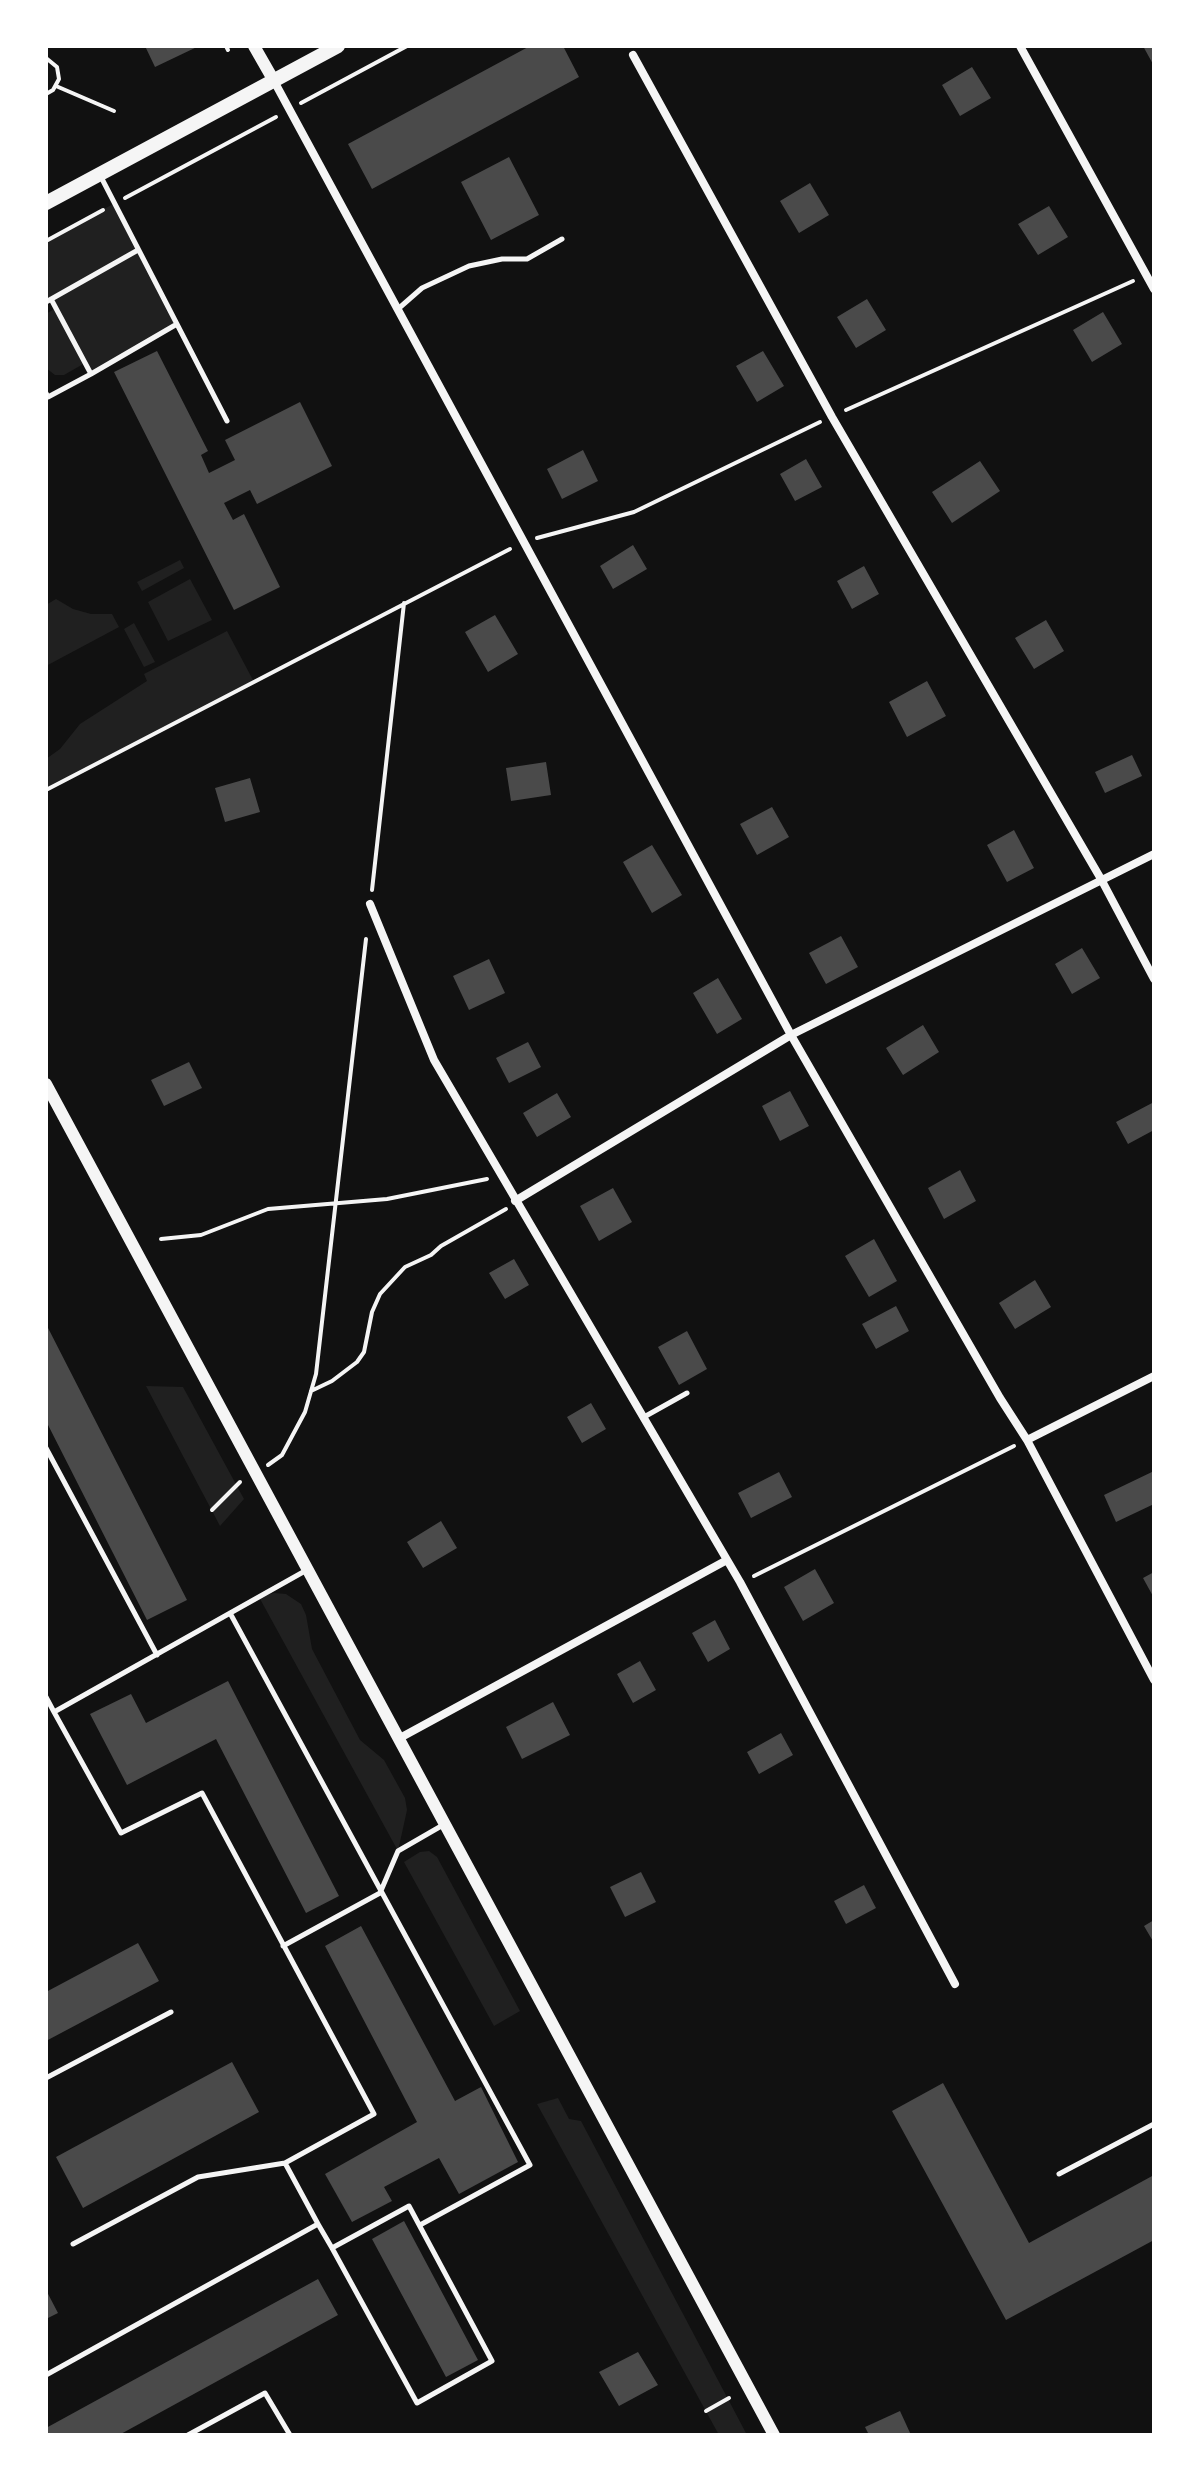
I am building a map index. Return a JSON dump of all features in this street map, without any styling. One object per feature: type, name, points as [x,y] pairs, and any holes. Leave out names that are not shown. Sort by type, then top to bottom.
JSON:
[{"type":"main road","points":[[46,203],[338,46]]},
{"type":"street","points":[[254,46],[791,1035],[1027,1440],[1154,1680]]},
{"type":"street","points":[[1020,46],[1154,289]]},
{"type":"street","points":[[633,55],[832,417],[1101,879],[1154,979]]},
{"type":"street","points":[[515,1201],[791,1035],[1154,854]]},
{"type":"street","points":[[370,904],[434,1060],[740,1582],[955,1984]]},
{"type":"street","points":[[46,1084],[774,2435]]},
{"type":"street","points":[[1027,1440],[1154,1376]]},
{"type":"street","points":[[398,1739],[727,1560]]},
{"type":"lane","points":[[99,174],[227,421]]},
{"type":"lane","points":[[398,309],[422,288],[469,266],[502,259],[527,259],[562,239]]},
{"type":"lane","points":[[91,374],[48,300],[138,250]]},
{"type":"lane","points":[[46,393],[48,397],[177,324]]},
{"type":"lane","points":[[643,1418],[687,1393]]},
{"type":"lane","points":[[46,1448],[157,1655]]},
{"type":"lane","points":[[54,1712],[307,1569]]},
{"type":"lane","points":[[230,1613],[530,2165],[420,2225]]},
{"type":"lane","points":[[46,1697],[121,1833],[202,1793],[374,2114],[285,2163],[198,2177],[73,2244]]},
{"type":"lane","points":[[283,1946],[380,1893],[398,1851],[443,1825]]},
{"type":"lane","points":[[46,2078],[171,2012]]},
{"type":"lane","points":[[1059,2174],[1154,2124]]},
{"type":"lane","points":[[285,2163],[417,2403],[492,2361],[409,2206],[332,2248]]},
{"type":"lane","points":[[46,2375],[318,2224]]},
{"type":"lane","points":[[188,2435],[265,2393],[290,2435]]},
{"type":"path","points":[[46,241],[407,46]]},
{"type":"path","points":[[46,58],[57,67],[59,79],[46,94]]},
{"type":"path","points":[[56,86],[114,111]]},
{"type":"path","points":[[46,790],[524,542],[634,512],[832,417],[1146,275]]},
{"type":"path","points":[[212,1510],[236,1485],[282,1455],[305,1412],[316,1374],[404,603]]},
{"type":"path","points":[[161,1239],[179,1239],[212,1232],[268,1209],[387,1199],[485,1181],[499,1174]]},
{"type":"path","points":[[311,1391],[332,1381],[357,1362],[364,1352],[372,1312],[380,1294],[405,1267],[494,1218],[515,1201]]},
{"type":"path","points":[[740,1582],[1027,1440]]},
{"type":"path","points":[[706,2411],[729,2398]]},
{"type":"shaded area","points":[[115,203],[177,324],[91,374],[85,363],[64,375],[55,375],[46,368],[46,314],[56,308],[51,299],[46,302],[46,241]]},
{"type":"shaded area","points":[[180,560],[184,568],[142,591],[137,582]]},
{"type":"shaded area","points":[[190,579],[212,620],[168,641],[148,602]]},
{"type":"shaded area","points":[[56,599],[73,609],[91,614],[112,614],[119,627],[46,666],[46,605]]},
{"type":"shaded area","points":[[134,623],[155,662],[144,667],[124,629]]},
{"type":"shaded area","points":[[227,631],[254,682],[46,790],[46,759],[60,749],[80,724],[147,681],[144,674]]},
{"type":"shaded area","points":[[146,1386],[183,1387],[244,1499],[220,1526]]},
{"type":"shaded area","points":[[286,1594],[301,1604],[312,1649],[360,1740],[384,1760],[405,1798],[407,1810],[398,1851],[259,1597]]},
{"type":"shaded area","points":[[429,1851],[437,1857],[520,2011],[494,2026],[404,1862],[420,1852]]},
{"type":"shaded area","points":[[558,2098],[569,2119],[581,2121],[747,2435],[719,2435],[537,2104]]},
{"type":"building","points":[[145,46],[199,46],[155,67]]},
{"type":"building","points":[[530,46],[563,46],[579,77],[372,189],[348,144]]},
{"type":"building","points":[[1143,46],[1154,46],[1154,66]]},
{"type":"building","points":[[972,67],[991,98],[960,116],[942,85]]},
{"type":"building","points":[[509,157],[539,215],[491,240],[461,182]]},
{"type":"building","points":[[810,183],[829,215],[799,233],[780,201]]},
{"type":"building","points":[[1049,206],[1068,237],[1038,255],[1018,224]]},
{"type":"building","points":[[867,299],[886,330],[856,348],[837,317]]},
{"type":"building","points":[[1103,312],[1122,344],[1092,362],[1073,330]]},
{"type":"building","points":[[157,351],[208,451],[201,455],[209,473],[235,460],[225,440],[300,402],[332,466],[257,504],[250,490],[224,503],[233,520],[244,514],[280,587],[234,610],[114,372]]},
{"type":"building","points":[[763,351],[784,386],[757,402],[736,366]]},
{"type":"building","points":[[583,450],[598,481],[562,499],[547,469]]},
{"type":"building","points":[[806,459],[822,487],[795,501],[780,474]]},
{"type":"building","points":[[980,461],[1000,491],[952,523],[932,492]]},
{"type":"building","points":[[633,545],[647,569],[613,589],[600,566]]},
{"type":"building","points":[[864,566],[879,594],[852,609],[837,581]]},
{"type":"building","points":[[495,615],[518,654],[488,672],[465,632]]},
{"type":"building","points":[[1046,620],[1064,651],[1034,669],[1015,638]]},
{"type":"building","points":[[927,681],[946,716],[907,737],[889,702]]},
{"type":"building","points":[[1132,755],[1142,776],[1105,793],[1095,772]]},
{"type":"building","points":[[546,762],[551,795],[511,801],[506,768]]},
{"type":"building","points":[[250,778],[260,812],[225,822],[215,788]]},
{"type":"building","points":[[772,807],[789,837],[757,855],[740,824]]},
{"type":"building","points":[[1014,830],[1034,868],[1007,882],[987,845]]},
{"type":"building","points":[[652,845],[682,895],[652,913],[623,862]]},
{"type":"building","points":[[841,936],[858,967],[826,984],[809,953]]},
{"type":"building","points":[[1082,948],[1100,978],[1072,994],[1055,964]]},
{"type":"building","points":[[489,959],[505,993],[469,1010],[453,976]]},
{"type":"building","points":[[718,978],[742,1019],[717,1034],[693,993]]},
{"type":"building","points":[[923,1025],[939,1052],[903,1075],[886,1048]]},
{"type":"building","points":[[528,1042],[541,1067],[509,1083],[496,1058]]},
{"type":"building","points":[[189,1062],[202,1088],[164,1106],[151,1080]]},
{"type":"building","points":[[790,1091],[809,1126],[780,1141],[762,1106]]},
{"type":"building","points":[[557,1093],[571,1117],[537,1137],[523,1113]]},
{"type":"building","points":[[1154,1102],[1154,1130],[1128,1144],[1116,1122]]},
{"type":"building","points":[[960,1170],[976,1201],[944,1219],[928,1188]]},
{"type":"building","points":[[613,1188],[632,1222],[599,1241],[580,1206]]},
{"type":"building","points":[[874,1239],[897,1281],[869,1297],[845,1256]]},
{"type":"building","points":[[514,1259],[529,1285],[505,1299],[489,1273]]},
{"type":"building","points":[[1035,1280],[1051,1307],[1015,1329],[999,1303]]},
{"type":"building","points":[[896,1306],[909,1331],[876,1349],[862,1324]]},
{"type":"building","points":[[46,1324],[187,1600],[147,1620],[46,1421]]},
{"type":"building","points":[[687,1331],[707,1369],[679,1385],[658,1347]]},
{"type":"building","points":[[591,1403],[606,1429],[582,1443],[567,1417]]},
{"type":"building","points":[[1154,1471],[1154,1504],[1116,1522],[1104,1495]]},
{"type":"building","points":[[779,1472],[792,1497],[751,1518],[738,1493]]},
{"type":"building","points":[[441,1521],[457,1548],[423,1568],[407,1542]]},
{"type":"building","points":[[815,1569],[834,1603],[803,1621],[784,1587]]},
{"type":"building","points":[[1154,1572],[1154,1598],[1143,1578]]},
{"type":"building","points":[[715,1620],[730,1649],[708,1662],[692,1633]]},
{"type":"building","points":[[640,1661],[656,1690],[633,1703],[617,1674]]},
{"type":"building","points":[[228,1681],[339,1896],[306,1913],[216,1739],[127,1785],[90,1714],[131,1694],[146,1723]]},
{"type":"building","points":[[553,1702],[570,1735],[522,1759],[506,1727]]},
{"type":"building","points":[[781,1733],[793,1755],[759,1774],[747,1752]]},
{"type":"building","points":[[641,1872],[656,1902],[625,1917],[610,1887]]},
{"type":"building","points":[[864,1885],[876,1908],[846,1924],[834,1901]]},
{"type":"building","points":[[1154,1920],[1154,1943],[1144,1926]]},
{"type":"building","points":[[361,1926],[455,2101],[481,2087],[518,2162],[459,2194],[439,2158],[384,2187],[392,2201],[352,2222],[325,2174],[417,2122],[325,1946]]},
{"type":"building","points":[[138,1943],[159,1981],[46,2041],[46,1992]]},
{"type":"building","points":[[232,2062],[259,2112],[83,2208],[56,2157]]},
{"type":"building","points":[[943,2083],[1029,2243],[1154,2175],[1154,2240],[1006,2320],[892,2111]]},
{"type":"building","points":[[404,2221],[478,2360],[446,2377],[372,2239]]},
{"type":"building","points":[[318,2279],[338,2315],[119,2435],[46,2435],[46,2428]]},
{"type":"building","points":[[46,2290],[58,2313],[46,2319]]},
{"type":"building","points":[[638,2352],[658,2385],[619,2406],[599,2372]]},
{"type":"building","points":[[900,2411],[911,2435],[869,2435],[865,2427]]}]
